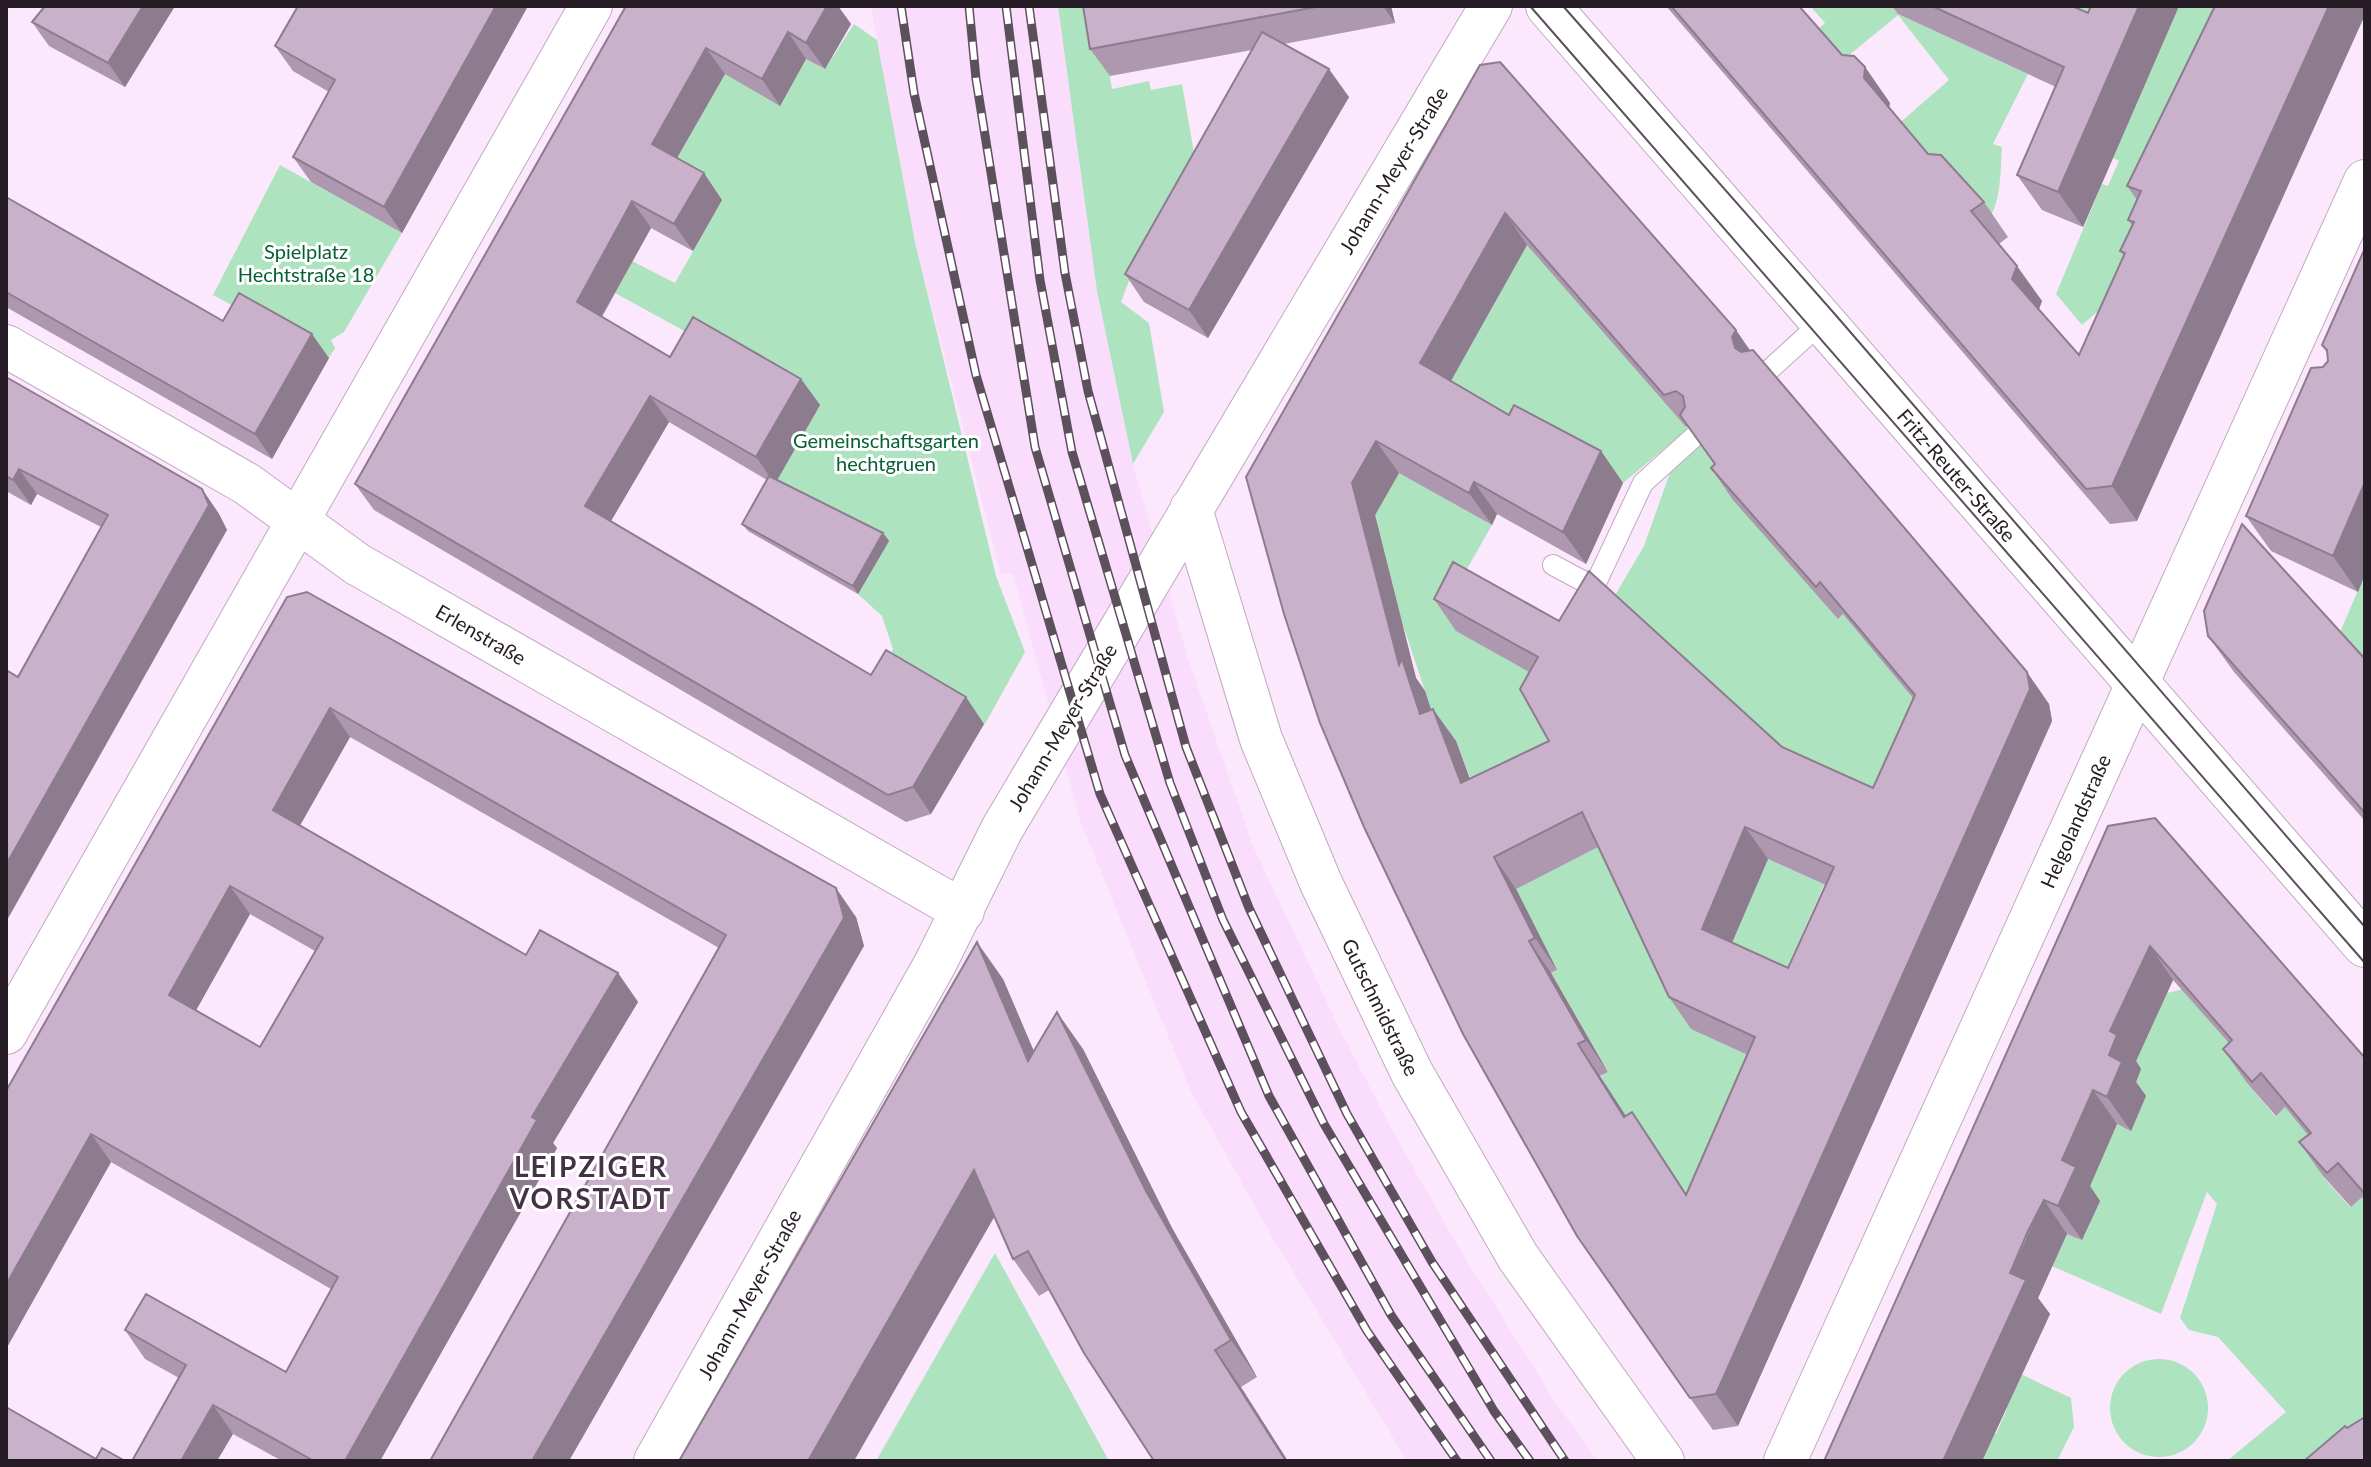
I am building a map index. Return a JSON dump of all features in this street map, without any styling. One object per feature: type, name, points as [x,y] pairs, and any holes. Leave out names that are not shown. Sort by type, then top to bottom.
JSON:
[{"type":"main road","name":"Fritz-Reuter-Straße","points":[[1548,6],[2365,945]]},
{"type":"street","points":[[6,1033],[591,6]]},
{"type":"street","name":"Johann-Meyer-Straße","points":[[655,1461],[963,911],[1002,829],[1491,6]]},
{"type":"street","name":"Helgolandstraße","points":[[1785,1461],[2137,683],[2293,370],[2365,181]]},
{"type":"street","name":"Erlenstraße","points":[[6,346],[247,484],[357,564],[963,911]]},
{"type":"street","name":"Gutschmidstraße","points":[[1191,509],[1261,739],[1321,883],[1412,1073],[1518,1257],[1663,1461]]},
{"type":"lane","points":[[1767,372],[1823,321]]},
{"type":"lane","points":[[1553,565],[1594,587],[1643,483],[1695,436]]},
{"type":"shaded area","points":[[871,6],[1058,6],[1097,291],[1133,464],[1187,656],[1253,846],[1339,1028],[1391,1128],[1456,1243],[1553,1399],[1598,1461],[1407,1461],[1270,1233],[1191,1092],[1081,823],[1013,574],[1001,574],[915,242]]},
{"type":"green space","points":[[1058,6],[1098,6],[1112,89],[1149,81],[1151,90],[1182,84],[1194,153],[1135,265],[1121,302],[1149,323],[1164,412],[1133,464],[1097,291]]},
{"type":"green space","points":[[1810,6],[1902,6],[1898,14],[2028,74],[1993,144],[2002,147],[2000,178],[1994,209],[1984,226],[1896,126],[1949,80],[1898,15],[1842,61],[1816,31],[1825,23]]},
{"type":"green space","points":[[2021,6],[2218,6],[2116,296],[2082,325],[2056,294],[2102,184],[2108,186],[2119,161],[2113,158],[2158,53]]},
{"type":"green space","name":"Gemeinschaftsgarten hechtgruen","points":[[854,24],[877,40],[915,242],[996,576],[1025,652],[985,724],[886,666],[893,649],[882,616],[858,594],[775,484],[819,405],[615,293],[632,261],[675,283],[722,200],[670,170],[725,74],[806,59],[825,69]]},
{"type":"green space","name":"Spielplatz Hechtstraße 18","points":[[280,165],[402,233],[344,332],[331,340],[335,348],[329,358],[213,295]]},
{"type":"green space","points":[[1527,224],[1625,355],[1688,429],[1623,483],[1537,437],[1435,493],[1492,525],[1459,583],[1469,638],[1560,689],[1604,844],[1724,961],[1768,859],[1824,884],[1804,779],[1611,602],[1644,546],[1672,467],[1699,443],[1742,493],[1734,500],[1839,618],[1846,611],[1932,721],[1860,903],[1824,885],[1779,985],[1724,1254],[1654,1144],[1623,1117],[1601,1076],[1608,1071],[1551,973],[1557,971],[1536,949],[1456,741],[1435,721],[1400,616],[1373,507],[1396,478],[1501,292],[1500,266]]},
{"type":"green space","points":[[2365,574],[2365,667],[2338,637]]},
{"type":"green space","points":[[2183,989],[2240,1050],[2247,1083],[2275,1116],[2285,1107],[2336,1166],[2323,1177],[2350,1207],[2362,1196],[2365,1200],[2365,1461],[2227,1461],[2286,1412],[2218,1337],[2189,1330],[2180,1318],[2217,1204],[2207,1192],[2161,1314],[2052,1266],[2069,1231],[2084,1237],[2099,1201],[2086,1194],[2117,1124],[2131,1130],[2146,1096],[2133,1089],[2133,1065],[2167,993]]},
{"type":"green space","points":[[995,1253],[1109,1461],[876,1461]]},
{"type":"green space","points":[[2159,1359],[2178,1362],[2194,1373],[2205,1389],[2208,1408],[2205,1427],[2194,1443],[2178,1454],[2159,1457],[2140,1454],[2124,1443],[2113,1427],[2110,1408],[2113,1389],[2124,1373],[2140,1362]]},
{"type":"green space","points":[[2006,1367],[2071,1398],[2074,1427],[2057,1461],[1967,1461],[1982,1428],[1996,1434],[2007,1409],[1993,1401]]},
{"type":"building","points":[[45,6],[143,6],[108,63],[32,22]]},
{"type":"building","points":[[298,6],[496,6],[384,207],[293,157],[335,80],[275,46]]},
{"type":"building","points":[[626,6],[827,6],[806,43],[788,32],[762,79],[706,48],[652,144],[704,173],[674,224],[632,201],[577,302],[670,357],[693,317],[801,379],[756,457],[650,396],[585,506],[871,675],[886,650],[966,697],[913,787],[888,795],[355,484]]},
{"type":"building","points":[[1083,6],[1321,6],[1090,49]]},
{"type":"building","points":[[1671,6],[1799,6],[1842,55],[1854,56],[1865,67],[1864,78],[1928,154],[1941,155],[1984,202],[1971,211],[2017,266],[2012,279],[2079,355],[2125,253],[2120,251],[2134,222],[2128,220],[2141,191],[2127,186],[2215,6],[2329,6],[2112,486],[2086,489]]},
{"type":"building","points":[[1932,6],[2072,6],[2088,13],[2091,6],[2139,6],[2058,192],[2017,175],[2064,67]]},
{"type":"building","points":[[1262,32],[1329,69],[1189,310],[1125,274]]},
{"type":"building","points":[[1500,62],[1736,330],[1732,337],[1735,348],[1741,352],[1753,350],[2027,672],[2030,689],[1716,1394],[1690,1398],[1577,1236],[1463,1034],[1364,827],[1320,723],[1284,614],[1246,477],[1480,65]],"holes":[[[1505,213],[1664,395],[1676,391],[1683,396],[1685,407],[1680,415],[1715,464],[1711,468],[1816,587],[1820,582],[1915,695],[1873,788],[1782,747],[1589,571],[1559,621],[1453,562],[1434,599],[1538,657],[1520,689],[1549,741],[1461,783],[1433,709],[1420,714],[1402,659],[1399,665],[1352,483],[1376,441],[1469,493],[1474,482],[1563,532],[1601,451],[1514,405],[1509,415],[1420,363]],[[1582,812],[1669,997],[1755,1037],[1686,1195],[1632,1112],[1624,1117],[1578,1044],[1586,1040],[1529,941],[1535,938],[1494,857]],[[1745,827],[1834,867],[1788,968],[1702,929]]]},
{"type":"building","points":[[6,197],[223,321],[239,293],[312,334],[255,434],[6,292]]},
{"type":"building","points":[[2365,248],[2365,482],[2333,556],[2246,516],[2311,368],[2323,367],[2328,361],[2327,350],[2322,345]]},
{"type":"building","points":[[6,377],[202,489],[209,505],[6,865],[6,670],[18,677],[108,515],[19,469],[13,480],[6,476]]},
{"type":"building","points":[[769,476],[883,533],[853,586],[742,524]]},
{"type":"building","points":[[2242,524],[2365,659],[2365,813],[2208,636],[2204,611]]},
{"type":"building","points":[[307,592],[836,888],[844,918],[532,1461],[430,1461],[726,935],[330,708],[273,810],[526,955],[540,930],[618,973],[532,1117],[537,1120],[345,1461],[314,1461],[213,1405],[181,1461],[132,1461],[186,1365],[125,1330],[146,1294],[286,1372],[338,1277],[91,1134],[6,1285],[6,1091],[287,597]],"holes":[[[230,886],[323,938],[260,1047],[169,995]]]},
{"type":"building","points":[[2155,818],[2365,1058],[2365,1194],[2338,1163],[2327,1173],[2299,1142],[2311,1133],[2261,1073],[2252,1082],[2223,1049],[2232,1040],[2150,946],[2110,1031],[2117,1035],[2109,1055],[2122,1062],[2107,1097],[2093,1090],[2062,1160],[2076,1167],[2058,1206],[2044,1200],[2028,1231],[2010,1273],[2026,1280],[1943,1461],[1824,1461],[2108,826]]},
{"type":"building","points":[[977,942],[1028,1061],[1057,1012],[1146,1191],[1231,1340],[1215,1350],[1286,1461],[1154,1461],[1084,1353],[1028,1251],[1013,1259],[974,1170],[808,1461],[679,1461]]},
{"type":"building","points":[[6,1407],[96,1459],[102,1448],[125,1461],[6,1461]]},
{"type":"building","points":[[2365,1417],[2365,1461],[2304,1461],[2345,1426],[2347,1428]]},
{"type":"tram line","points":[[1530,6],[2365,963]]},
{"type":"tram line","points":[[1563,6],[1833,312],[2365,927]]},
{"type":"railway","points":[[901,6],[914,93],[976,375],[1100,794],[1241,1112],[1367,1331],[1457,1461]]},
{"type":"railway","points":[[969,6],[976,79],[1035,447],[1125,755],[1269,1096],[1391,1315],[1491,1461]]},
{"type":"railway","points":[[1006,6],[1040,280],[1072,452],[1170,783],[1223,920],[1324,1124],[1494,1411],[1530,1461]]},
{"type":"railway","points":[[1029,6],[1065,273],[1088,391],[1186,747],[1249,908],[1347,1114],[1432,1262],[1565,1461]]},
{"type":"district","name":"LEIPZIGER VORSTADT","points":[[591,1182]]}]
